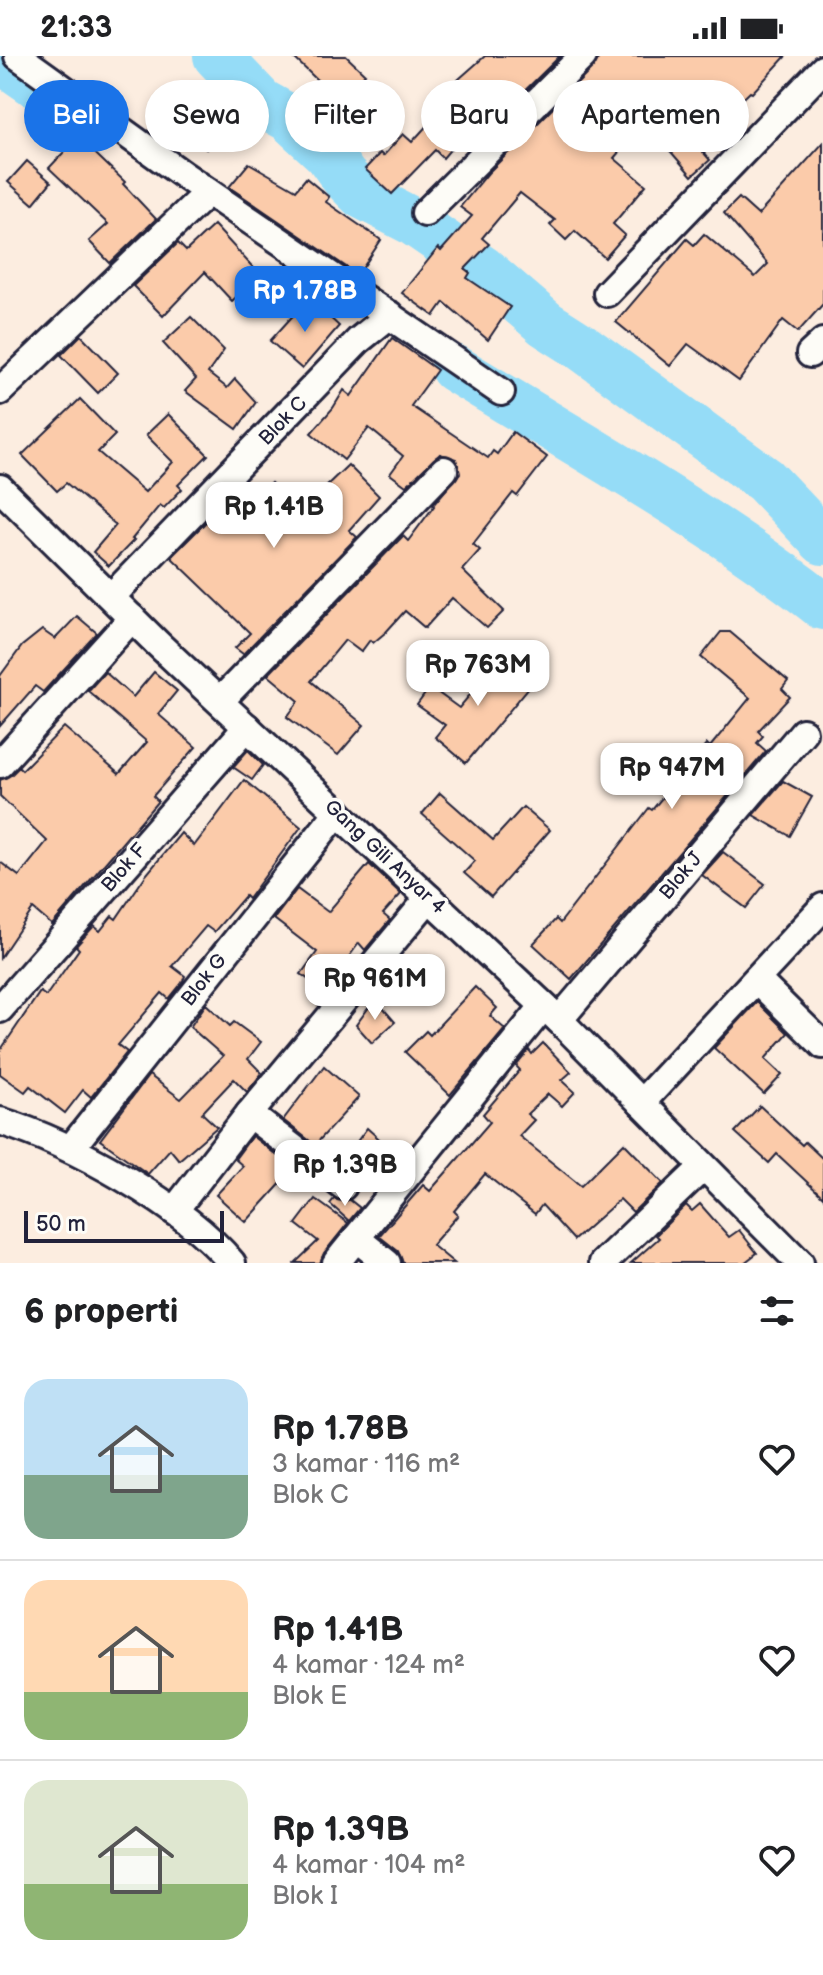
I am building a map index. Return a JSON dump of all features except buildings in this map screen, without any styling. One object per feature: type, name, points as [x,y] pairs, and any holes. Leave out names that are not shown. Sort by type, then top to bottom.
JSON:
[{"type":"street","points":[[18,56],[207,193],[501,392]]},
{"type":"street","points":[[425,213],[583,56]]},
{"type":"street","points":[[607,293],[823,69]]},
{"type":"street","points":[[0,391],[188,215],[207,193]]},
{"type":"street","name":"Blok C","points":[[111,597],[359,340],[390,315]]},
{"type":"street","points":[[220,701],[444,470]]},
{"type":"street","name":"Gang Gili Anyar 4","points":[[0,488],[132,618],[551,1014],[800,1263]]},
{"type":"street","points":[[0,764],[132,618]]},
{"type":"street","name":"Blok F","points":[[0,1009],[247,727]]},
{"type":"street","name":"Blok J","points":[[336,1263],[551,1014],[803,732]]},
{"type":"street","name":"Blok G","points":[[71,1148],[338,812]]},
{"type":"street","points":[[174,1211],[249,1114],[429,898]]},
{"type":"street","points":[[641,1103],[823,907]]},
{"type":"street","points":[[757,980],[823,1045]]},
{"type":"street","points":[[249,1114],[343,1186]]},
{"type":"street","points":[[0,1121],[71,1148],[174,1211],[208,1237],[232,1263]]},
{"type":"street","points":[[603,1263],[703,1167]]},
{"type":"street","points":[[356,1238],[387,1263]]},
{"type":"waterway","points":[[217,56],[262,103],[289,118],[327,153],[362,195],[412,221],[482,269],[546,324],[765,480],[823,541]]},
{"type":"waterway","points":[[0,59],[30,80]]},
{"type":"waterway","points":[[454,368],[688,511],[823,606]]}]
